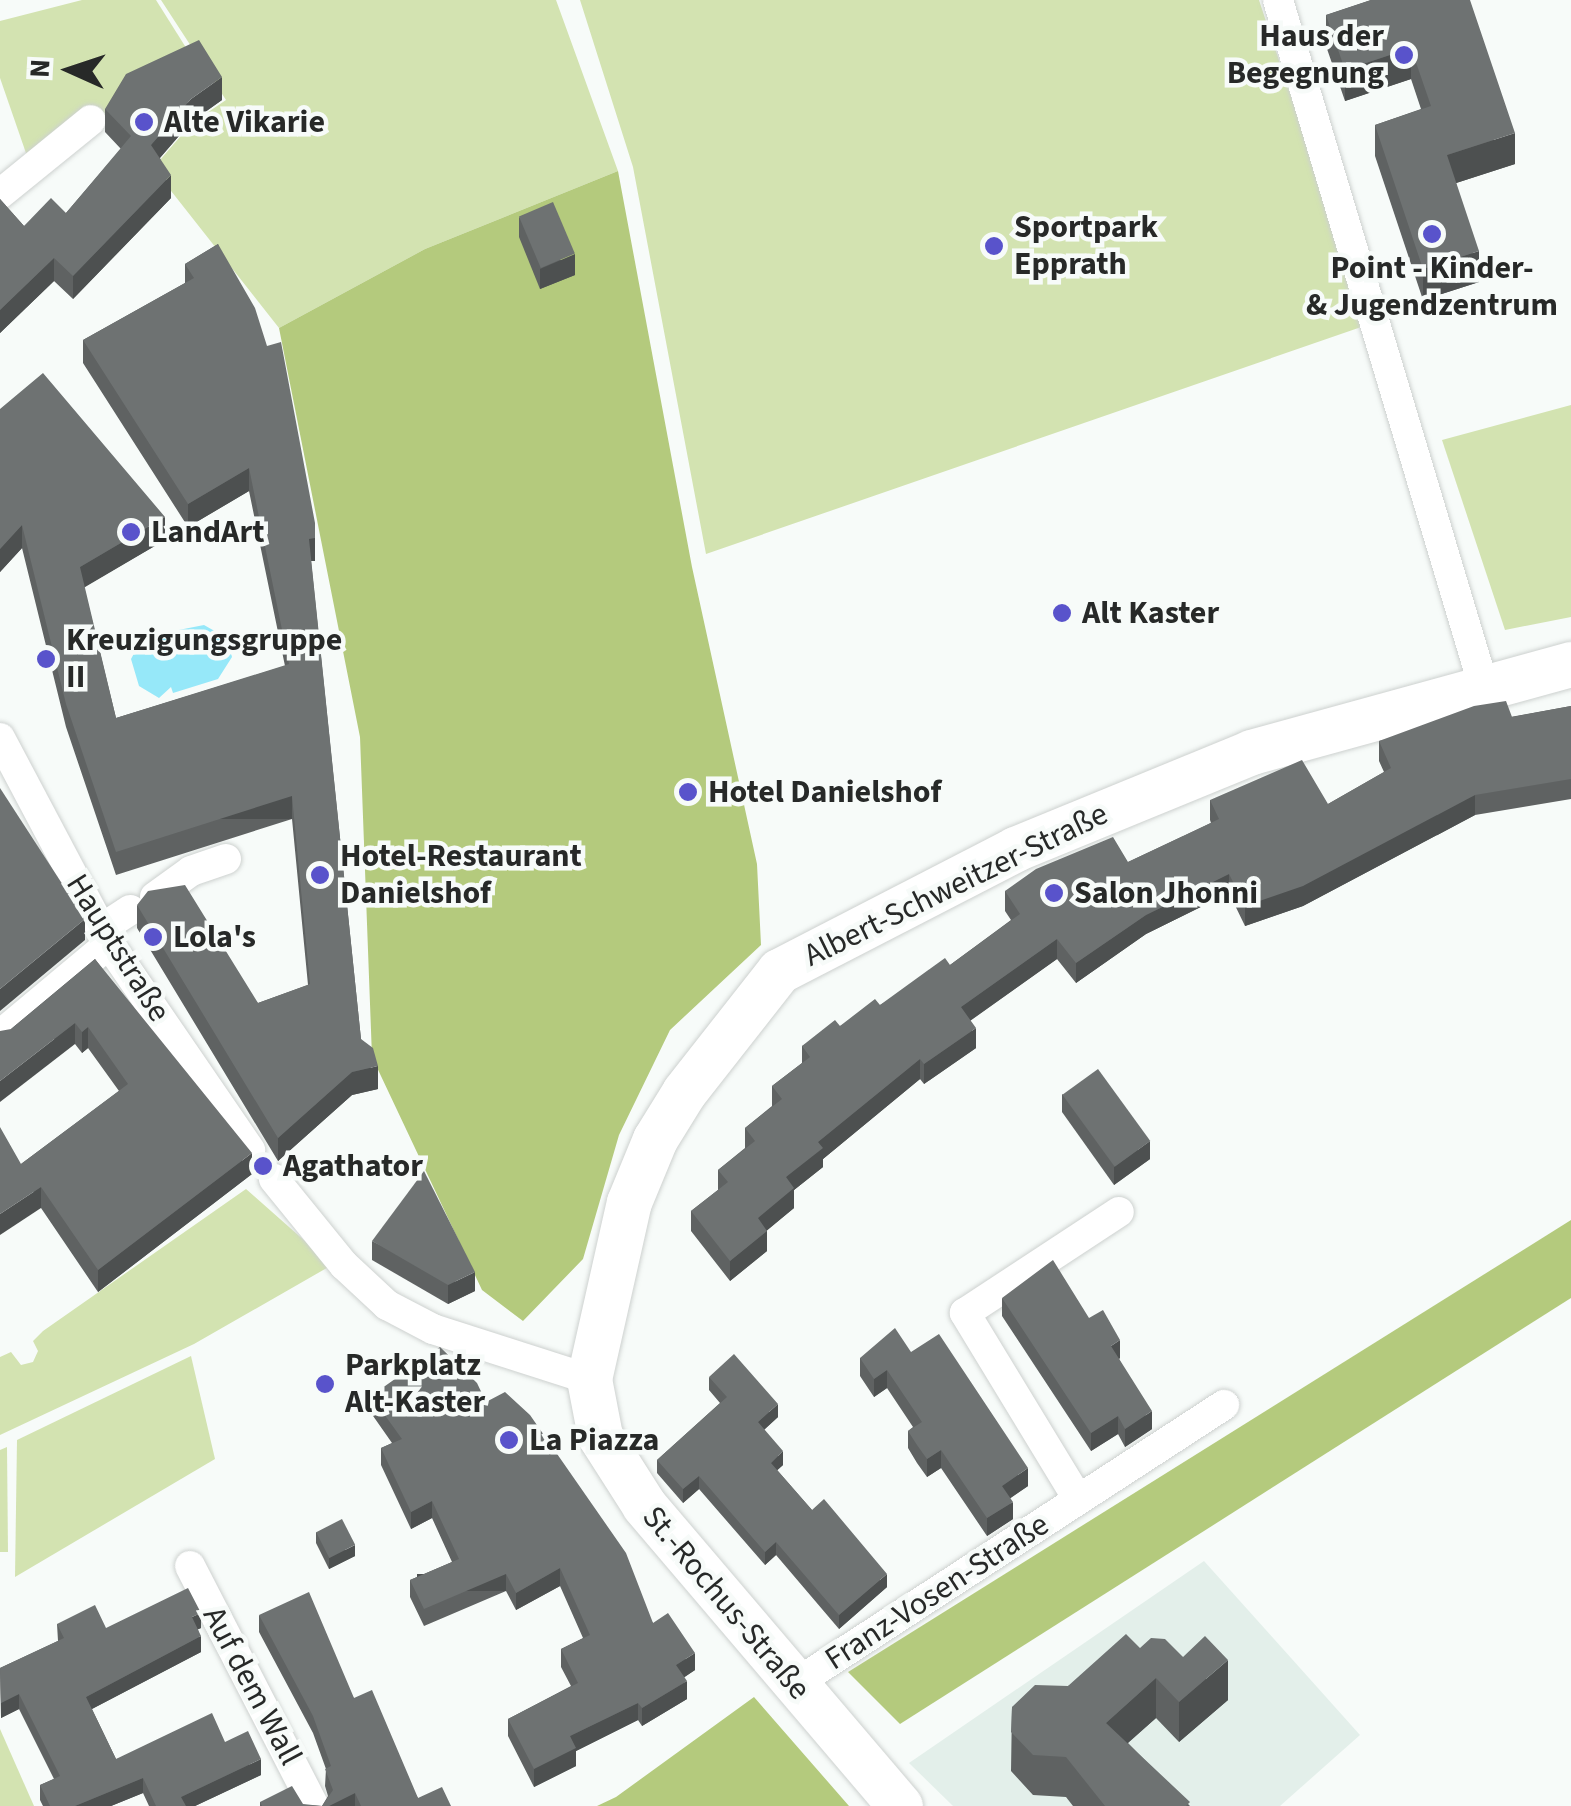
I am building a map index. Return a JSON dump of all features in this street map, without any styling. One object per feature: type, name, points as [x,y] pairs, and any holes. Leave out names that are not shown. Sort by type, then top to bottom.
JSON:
[{"type":"street","points":[[1278,0],[1483,684]]},
{"type":"street","points":[[0,194],[91,120]]},
{"type":"street","name":"Albert-Schweitzer-Straße","points":[[589,1380],[629,1202],[655,1140],[684,1092],[779,971],[1015,849],[1251,752],[1483,684],[1571,664]]},
{"type":"street","name":"Hauptstraße","points":[[0,738],[105,937],[250,1150]]},
{"type":"street","points":[[0,1035],[143,903],[191,871],[226,860]]},
{"type":"street","points":[[274,1180],[344,1264],[388,1305],[433,1329],[589,1380]]},
{"type":"street","name":"Franz-Vosen-Straße","points":[[1078,1499],[965,1312],[1119,1212]]},
{"type":"street","name":"St.-Rochus-Straße","points":[[589,1380],[600,1436],[619,1470],[900,1806]]},
{"type":"street","name":"Franz-Vosen-Straße","points":[[795,1684],[1224,1405]]},
{"type":"street","name":"Auf dem Wall","points":[[190,1566],[314,1806]]},
{"type":"shaded area","points":[[1204,1561],[1360,1735],[1280,1806],[953,1806],[909,1763]]},
{"type":"green space","points":[[82,0],[156,0],[190,54],[99,121],[27,156],[0,78],[0,21]]},
{"type":"green space","points":[[161,0],[556,0],[618,171],[425,249],[279,328],[153,168],[192,123],[226,100]]},
{"type":"green space","name":"Sportpark Epprath","points":[[580,0],[1259,0],[1367,325],[706,554],[633,167]]},
{"type":"green space","points":[[618,171],[692,567],[757,864],[761,945],[670,1030],[619,1135],[583,1259],[523,1321],[482,1290],[372,1057],[360,737],[279,328],[425,249]]},
{"type":"green space","points":[[1571,405],[1571,617],[1505,630],[1442,440]]},
{"type":"green space","points":[[246,1189],[332,1265],[194,1344],[0,1435],[0,1357],[11,1352],[21,1365],[33,1362],[38,1351],[33,1341],[43,1331]]},
{"type":"green space","points":[[1571,1220],[1571,1298],[900,1724],[848,1672]]},
{"type":"green space","points":[[191,1356],[215,1459],[15,1577],[17,1440]]},
{"type":"green space","points":[[7,1447],[8,1552],[0,1552],[0,1450]]},
{"type":"green space","points":[[754,1697],[849,1806],[597,1806],[616,1797]]},
{"type":"green space","points":[[0,1729],[34,1806],[0,1806]]},
{"type":"water","points":[[204,625],[227,638],[232,657],[218,679],[173,693],[171,687],[159,698],[139,686],[131,659],[143,637]]},
{"type":"building","points":[[1371,0],[1470,0],[1515,133],[1447,155],[1479,251],[1423,269],[1375,125],[1431,106],[1411,48],[1345,70],[1326,15]]},
{"type":"building","points":[[199,40],[222,77],[191,99],[151,145],[171,175],[73,276],[54,258],[0,310],[0,199],[24,226],[51,198],[66,213],[131,136],[105,109],[126,74]]},
{"type":"building","points":[[553,202],[575,254],[541,268],[519,216]]},
{"type":"building","points":[[218,244],[255,308],[267,346],[281,342],[315,523],[315,538],[309,539],[361,1039],[373,1048],[378,1066],[352,1072],[278,1138],[137,905],[148,891],[185,885],[258,1003],[310,984],[292,796],[116,852],[66,704],[22,525],[0,549],[0,409],[43,373],[165,517],[80,567],[116,718],[289,664],[249,468],[188,504],[83,340],[194,278],[185,264]]},
{"type":"building","points":[[1506,701],[1512,717],[1571,706],[1571,779],[1475,795],[1303,886],[1245,906],[1229,874],[1146,915],[1076,963],[1057,939],[961,1007],[976,1028],[924,1064],[920,1059],[818,1142],[823,1148],[786,1177],[794,1188],[758,1218],[767,1231],[730,1261],[691,1211],[728,1182],[718,1170],[755,1141],[745,1128],[782,1099],[772,1086],[810,1057],[802,1046],[835,1020],[840,1026],[875,999],[880,1005],[945,958],[950,965],[1020,914],[1005,891],[1036,869],[1113,837],[1128,862],[1219,819],[1210,800],[1302,760],[1328,804],[1391,768],[1379,741],[1474,706]]},
{"type":"building","points":[[0,788],[85,919],[0,989]]},
{"type":"building","points":[[95,959],[252,1153],[98,1270],[41,1187],[0,1214],[0,1127],[21,1164],[128,1084],[88,1027],[82,1032],[75,1023],[0,1081],[0,1031],[11,1029]]},
{"type":"building","points":[[1098,1069],[1150,1141],[1115,1167],[1062,1095]]},
{"type":"building","points":[[424,1171],[475,1272],[448,1285],[372,1241]]},
{"type":"building","points":[[1053,1260],[1089,1318],[1103,1310],[1120,1340],[1111,1346],[1152,1411],[1125,1429],[1118,1416],[1091,1433],[1002,1298]]},
{"type":"building","points":[[895,1328],[911,1352],[939,1334],[1028,1468],[1002,1486],[1013,1502],[987,1518],[941,1450],[927,1459],[917,1445],[908,1431],[922,1422],[887,1370],[874,1379],[860,1358]]},
{"type":"building","points":[[440,1347],[477,1383],[486,1402],[505,1392],[530,1415],[626,1553],[653,1623],[668,1613],[695,1653],[676,1665],[687,1681],[642,1708],[638,1703],[570,1736],[576,1748],[534,1769],[508,1719],[578,1683],[561,1649],[590,1635],[560,1568],[516,1593],[506,1574],[424,1609],[410,1580],[459,1559],[432,1501],[411,1512],[381,1448],[402,1439],[371,1396]]},
{"type":"building","points":[[734,1354],[778,1404],[758,1422],[783,1451],[771,1463],[812,1510],[824,1499],[887,1574],[839,1615],[776,1542],[765,1552],[699,1476],[683,1489],[657,1460],[727,1397],[709,1377]]},
{"type":"building","points":[[342,1519],[355,1545],[329,1558],[316,1532]]},
{"type":"building","points":[[188,1588],[201,1613],[192,1617],[201,1636],[86,1697],[116,1759],[212,1713],[225,1742],[248,1731],[261,1759],[181,1797],[186,1806],[156,1806],[143,1778],[75,1806],[50,1806],[40,1785],[60,1776],[19,1694],[1,1703],[0,1668],[64,1638],[57,1624],[95,1605],[106,1628]]},
{"type":"building","points":[[309,1592],[354,1698],[372,1690],[418,1798],[442,1787],[451,1806],[361,1806],[355,1793],[322,1806],[333,1790],[325,1769],[331,1766],[313,1716],[259,1615]]},
{"type":"building","points":[[1126,1634],[1140,1648],[1151,1638],[1165,1639],[1183,1657],[1205,1636],[1228,1660],[1179,1702],[1156,1678],[1106,1723],[1190,1802],[1186,1806],[1105,1806],[1066,1757],[1033,1755],[1011,1732],[1012,1707],[1035,1685],[1068,1686]]},
{"type":"building","points":[[292,1786],[303,1804],[322,1806],[262,1806],[260,1802]]},
{"type":"place","name":"Haus der Begegnung","points":[[1404,55]]},
{"type":"place","name":"Alte Vikarie","points":[[144,122]]},
{"type":"place","name":"Point - Kinder- & Jugendzentrum","points":[[1432,234]]},
{"type":"place","name":"Sportpark Epprath","points":[[994,246]]},
{"type":"place","name":"LandArt","points":[[131,532]]},
{"type":"place","name":"Alt Kaster","points":[[1062,613]]},
{"type":"place","name":"Kreuzigungsgruppe II","points":[[46,659]]},
{"type":"place","name":"Hotel Danielshof","points":[[688,792]]},
{"type":"place","name":"Hotel-Restaurant Danielshof","points":[[320,875]]},
{"type":"place","name":"Salon Jhonni","points":[[1054,893]]},
{"type":"place","name":"Lola's","points":[[153,937]]},
{"type":"place","name":"Agathator","points":[[263,1166]]},
{"type":"place","name":"Parkplatz Alt-Kaster","points":[[325,1384]]},
{"type":"place","name":"La Piazza","points":[[509,1440]]}]
